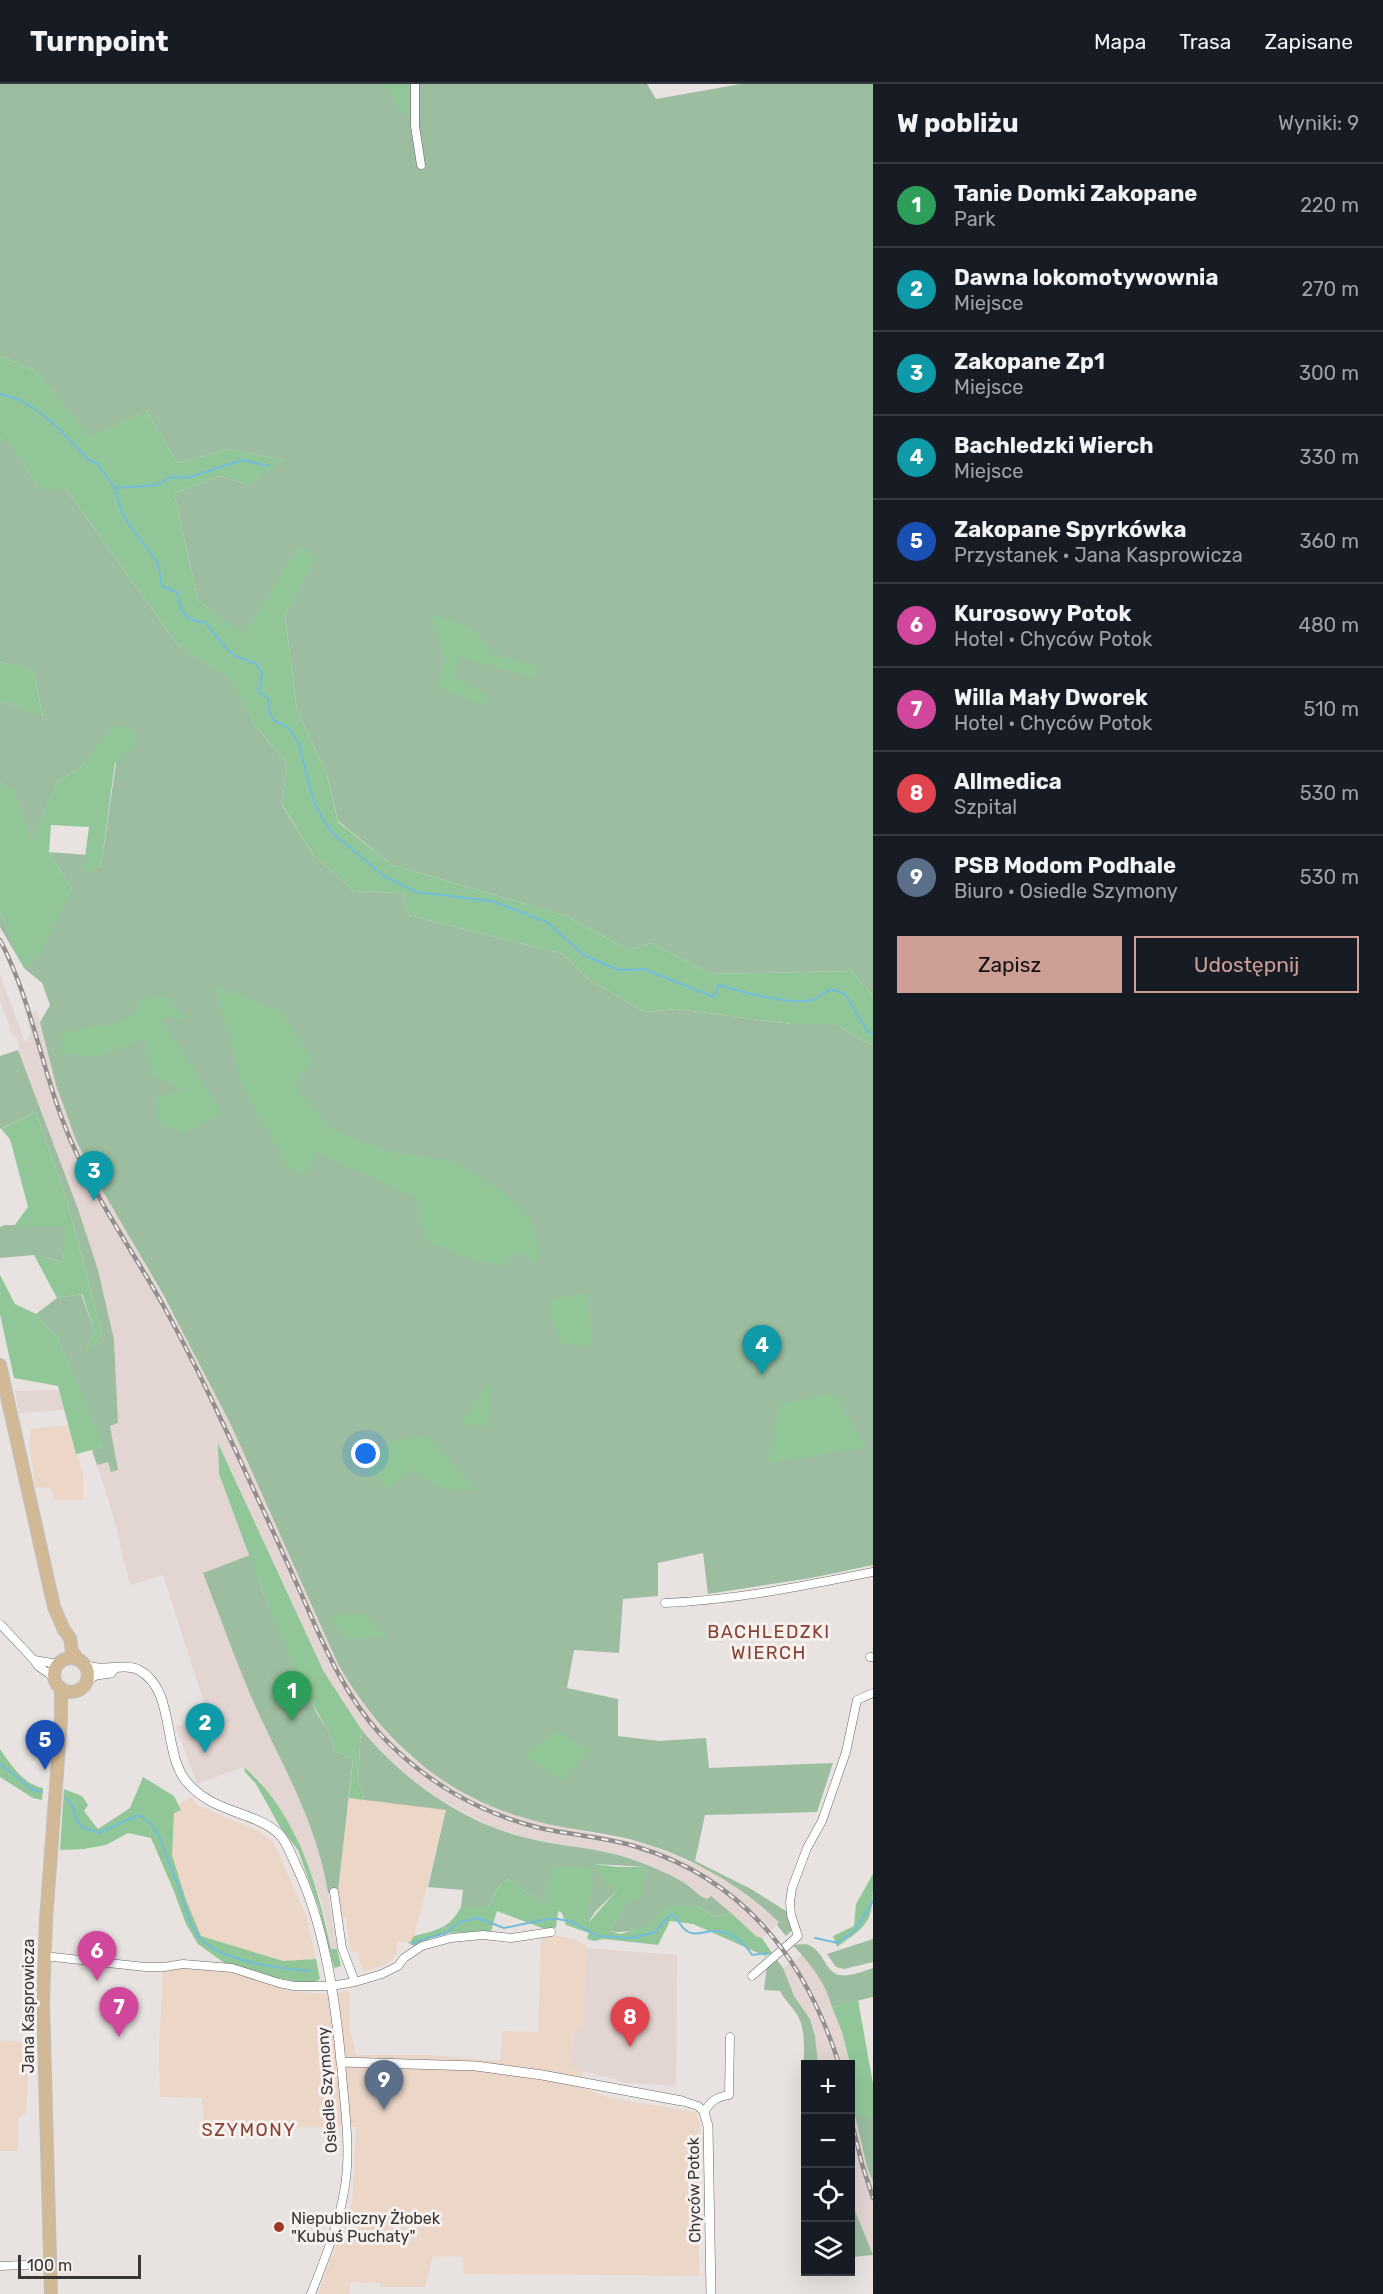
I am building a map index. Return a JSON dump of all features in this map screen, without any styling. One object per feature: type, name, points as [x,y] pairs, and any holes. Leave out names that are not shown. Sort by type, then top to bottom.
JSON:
[{"type":"main road","points":[[0,1365],[54,1607],[64,1630],[69,1635],[72,1651],[88,1672],[88,1680],[83,1687],[63,1686]]},
{"type":"main road","name":"Jana Kasprowicza","points":[[51,2294],[43,2027],[44,1956],[61,1719],[63,1686],[60,1662],[65,1652],[64,1630]]},
{"type":"main road","points":[[60,1662],[81,1662]]},
{"type":"street","points":[[416,84],[415,126],[421,165]]},
{"type":"street","points":[[665,1603],[705,1601],[816,1584],[873,1572]]},
{"type":"street","points":[[0,1624],[38,1666],[63,1686]]},
{"type":"street","points":[[34,1660],[60,1662]]},
{"type":"street","name":"Osiedle Szymony","points":[[81,1662],[95,1668],[108,1666],[114,1669],[136,1669],[147,1676],[158,1689],[178,1765],[185,1779],[195,1790],[214,1804],[268,1826],[280,1836],[300,1873],[314,1913],[337,2015],[347,2123],[345,2191],[336,2228],[311,2294]]},
{"type":"street","points":[[88,1680],[93,1676],[111,1673],[114,1669]]},
{"type":"street","points":[[752,1976],[798,1936],[790,1915],[792,1887],[807,1848],[822,1821],[846,1752],[857,1700],[859,1697],[873,1693]]},
{"type":"street","points":[[334,1892],[342,1948],[355,1982]]},
{"type":"street","points":[[44,1956],[145,1967],[183,1964],[232,1968],[294,1986],[331,1986],[382,1974],[398,1966],[404,1958],[422,1946],[451,1938],[483,1935],[511,1938],[551,1932]]},
{"type":"street","points":[[341,2062],[476,2066],[542,2075],[682,2101],[698,2106],[704,2112],[711,2101],[719,2096],[729,2095],[730,2037]]},
{"type":"street","name":"Chyców Potok","points":[[704,2112],[708,2126],[711,2294]]},
{"type":"street","points":[[0,2266],[50,2264]]},
{"type":"shaded area","points":[[0,974],[25,1043],[30,1034],[27,1017],[37,1010],[62,1104],[84,1156],[196,1356],[231,1425],[338,1664],[363,1705],[395,1742],[419,1764],[503,1811],[534,1821],[646,1844],[697,1865],[730,1883],[780,1922],[762,1938],[757,1937],[710,1897],[707,1899],[700,1897],[688,1885],[659,1871],[616,1854],[529,1839],[490,1826],[436,1797],[395,1766],[361,1729],[324,1672],[219,1444],[219,1474],[250,1555],[204,1573],[257,1710],[308,1818],[323,1864],[337,1949],[332,1949],[321,1900],[293,1830],[259,1779],[244,1767],[197,1784],[176,1727],[208,1716],[163,1575],[130,1585],[113,1515],[97,1465],[108,1462],[118,1470],[110,1425],[118,1423],[114,1340],[48,1129],[18,1050],[20,1047],[16,1036],[13,1036],[0,1000]]},
{"type":"shaded area","points":[[59,1390],[65,1410],[19,1413],[15,1391]]},
{"type":"shaded area","points":[[69,1425],[83,1475],[83,1500],[55,1500],[50,1488],[35,1487],[30,1429]]},
{"type":"shaded area","points":[[192,1797],[197,1805],[260,1832],[274,1843],[306,1916],[316,1959],[283,1961],[201,1936],[186,1900],[172,1855],[174,1813],[180,1810],[181,1803]]},
{"type":"shaded area","points":[[349,1798],[447,1809],[414,1936],[409,1942],[397,1942],[397,1954],[386,1964],[363,1972],[358,1953],[350,1951],[346,1917],[342,1917],[338,1891]]},
{"type":"shaded area","points":[[552,1935],[573,1939],[586,1945],[583,2028],[574,2028],[571,2068],[583,2071],[579,2087],[610,2098],[695,2112],[700,2124],[699,2276],[464,2274],[462,2257],[433,2256],[425,2287],[381,2287],[379,2283],[350,2282],[350,2294],[318,2294],[352,2203],[356,2127],[204,2128],[202,2098],[160,2097],[159,2046],[163,1969],[185,1966],[232,1971],[290,1991],[337,1994],[346,1990],[350,1992],[350,2028],[356,2055],[430,2055],[500,2061],[503,2031],[538,2032],[541,1937]]},
{"type":"shaded area","points":[[586,1948],[677,1955],[676,2086],[628,2083],[571,2068],[574,2028],[583,2027]]},
{"type":"shaded area","points":[[802,1955],[810,1963],[826,1989],[842,2032],[848,2060],[818,2060],[815,2036],[810,2019],[794,1996],[783,1968]]},
{"type":"shaded area","points":[[0,2040],[30,2042],[26,2112],[18,2119],[18,2151],[0,2151]]},
{"type":"shaded area","points":[[855,2116],[867,2167],[873,2182],[873,2255],[855,2211]]},
{"type":"green space","points":[[0,84],[647,84],[656,99],[741,84],[873,84],[873,995],[850,971],[711,974],[652,943],[628,950],[567,916],[392,865],[338,821],[327,775],[297,710],[285,614],[315,557],[299,547],[243,636],[198,600],[174,493],[220,476],[249,485],[284,460],[229,449],[177,463],[146,410],[90,438],[34,370],[0,356]]},
{"type":"green space","points":[[377,84],[410,84],[410,119],[396,108],[390,89]]},
{"type":"green space","points":[[0,356],[34,370],[90,437],[146,410],[177,463],[229,449],[285,460],[249,485],[220,476],[174,493],[198,600],[243,635],[299,546],[316,557],[285,614],[297,710],[327,775],[338,822],[392,865],[567,916],[628,950],[652,943],[711,974],[850,971],[873,995],[873,1044],[835,1024],[792,1024],[676,1009],[645,1012],[588,979],[563,954],[409,915],[402,893],[354,891],[313,855],[282,804],[287,764],[255,725],[232,681],[177,644],[66,489],[39,489],[9,442],[0,439]]},
{"type":"green space","points":[[0,439],[9,441],[39,489],[66,489],[177,644],[233,681],[255,725],[287,764],[282,805],[313,855],[354,891],[402,893],[409,915],[563,954],[588,979],[645,1012],[676,1009],[792,1024],[835,1024],[873,1044],[873,1565],[811,1578],[708,1594],[703,1553],[658,1563],[658,1596],[623,1599],[619,1653],[574,1650],[567,1688],[618,1699],[618,1736],[659,1741],[706,1738],[709,1768],[833,1763],[817,1812],[705,1815],[695,1861],[751,1889],[786,1911],[792,1922],[792,1930],[786,1936],[777,1925],[779,1922],[744,1893],[706,1869],[685,1859],[620,1837],[530,1820],[462,1792],[413,1758],[392,1737],[372,1715],[338,1664],[231,1425],[164,1296],[94,1176],[76,1140],[56,1085],[40,1022],[50,1005],[42,983],[24,968],[0,927],[0,913],[24,967],[72,889],[49,852],[87,855],[84,871],[101,866],[116,763],[113,726],[80,768],[57,782],[32,843],[14,791],[0,782],[0,701],[43,716],[33,670],[0,662]]},
{"type":"green space","points":[[431,614],[472,628],[492,653],[538,667],[534,678],[459,657],[453,677],[483,693],[491,707],[438,688],[444,656]]},
{"type":"green space","points":[[0,662],[33,669],[43,717],[0,701]]},
{"type":"green space","points":[[113,725],[134,730],[135,746],[115,763],[101,866],[83,872],[89,827],[51,825],[49,852],[72,889],[41,951],[24,968],[0,913],[0,782],[14,790],[32,842],[57,782],[80,768]]},
{"type":"green space","points":[[213,985],[281,1011],[312,1060],[294,1086],[332,1130],[394,1153],[457,1163],[500,1191],[529,1217],[540,1253],[535,1264],[517,1252],[503,1266],[474,1260],[427,1242],[420,1225],[418,1198],[315,1152],[305,1175],[287,1166],[241,1084],[228,1031]]},
{"type":"green space","points":[[167,997],[186,1019],[161,1018],[222,1113],[186,1133],[158,1124],[155,1098],[183,1089],[150,1074],[145,1038],[97,1057],[60,1053],[62,1033],[126,1020],[144,998]]},
{"type":"green space","points":[[18,1050],[79,1212],[98,1270],[114,1340],[118,1423],[110,1426],[118,1470],[111,1472],[108,1462],[97,1465],[92,1450],[103,1447],[58,1339],[36,1314],[57,1298],[81,1294],[94,1330],[85,1354],[102,1334],[67,1200],[36,1112],[0,1129],[0,1056]]},
{"type":"green space","points":[[36,1112],[67,1200],[102,1334],[84,1356],[94,1330],[82,1294],[57,1298],[34,1255],[63,1262],[65,1226],[14,1226],[28,1207],[10,1139],[1,1129]]},
{"type":"green space","points":[[4,1225],[66,1225],[63,1262],[34,1255],[0,1258],[0,1227]]},
{"type":"green space","points":[[0,1275],[15,1304],[36,1314],[58,1339],[104,1447],[76,1454],[58,1386],[14,1378],[0,1314]]},
{"type":"green space","points":[[582,1292],[590,1300],[591,1346],[561,1343],[546,1302]]},
{"type":"green space","points":[[492,1379],[487,1427],[460,1423]]},
{"type":"green space","points":[[834,1393],[865,1447],[769,1463],[778,1405]]},
{"type":"green space","points":[[426,1435],[475,1489],[445,1490],[410,1469],[387,1489],[364,1466],[391,1441]]},
{"type":"green space","points":[[218,1443],[324,1672],[361,1729],[358,1781],[365,1800],[349,1798],[353,1759],[335,1751],[328,1731],[304,1689],[262,1590],[219,1474]]},
{"type":"green space","points":[[250,1555],[262,1590],[316,1712],[328,1731],[335,1751],[353,1759],[338,1891],[328,1893],[323,1868],[308,1821],[257,1710],[203,1573]]},
{"type":"green space","points":[[330,1615],[364,1615],[388,1636],[347,1639]]},
{"type":"green space","points":[[361,1729],[415,1782],[457,1810],[480,1822],[527,1838],[605,1852],[637,1861],[681,1881],[703,1898],[707,1899],[711,1896],[731,1913],[715,1917],[696,1905],[642,1928],[620,1932],[610,1931],[645,1867],[595,1864],[617,1890],[595,1912],[588,1923],[591,1869],[546,1905],[507,1879],[496,1890],[488,1907],[461,1907],[463,1890],[428,1887],[446,1810],[365,1800],[358,1781]]},
{"type":"green space","points":[[555,1731],[590,1750],[561,1780],[525,1756]]},
{"type":"green space","points":[[0,1749],[24,1778],[43,1788],[42,1800],[33,1798],[0,1777]]},
{"type":"green space","points":[[244,1767],[262,1785],[291,1827],[302,1850],[319,1899],[331,1949],[337,1949],[341,1966],[334,1968],[319,1908],[298,1850],[280,1827]]},
{"type":"green space","points":[[143,1777],[174,1796],[181,1810],[174,1813],[172,1855],[186,1900],[201,1936],[283,1961],[316,1959],[320,1979],[310,1984],[227,1965],[198,1944],[186,1924],[151,1838],[128,1833],[106,1845],[60,1850],[64,1789],[82,1796],[88,1805],[84,1811],[98,1829],[130,1808]]},
{"type":"green space","points":[[594,1864],[646,1867],[640,1898],[626,1903],[610,1931],[621,1934],[649,1925],[666,1906],[696,1905],[715,1917],[731,1913],[757,1937],[762,1938],[772,1953],[765,1956],[693,1924],[670,1921],[658,1945],[604,1939],[594,1941],[587,1939],[589,1933],[566,1925],[562,1913],[558,1911],[556,1928],[542,1928],[497,1911],[491,1931],[449,1933],[415,1946],[407,1942],[410,1942],[414,1936],[442,1928],[452,1920],[461,1907],[488,1907],[496,1890],[507,1879],[545,1904],[550,1866],[592,1868],[589,1922],[617,1890],[605,1883]]},
{"type":"green space","points":[[873,1874],[871,1911],[868,1918],[858,1932],[837,1947],[833,1936],[854,1926],[856,1904]]},
{"type":"green space","points":[[873,1939],[873,1962],[844,1969],[836,1967],[827,1954]]},
{"type":"green space","points":[[806,1944],[817,1951],[831,1970],[840,1975],[873,1968],[873,1997],[832,2007],[821,1981],[793,1945]]},
{"type":"green space","points":[[775,1957],[783,1968],[794,1996],[810,2019],[815,2036],[818,2060],[803,2060],[802,2026],[795,2011],[780,1991],[764,1990],[767,1964]]},
{"type":"green space","points":[[858,2000],[873,2084],[873,2116],[855,2116],[855,2060],[849,2060],[842,2032],[832,2007]]},
{"type":"green space","points":[[855,2116],[873,2116],[873,2182],[867,2167]]},
{"type":"green space","points":[[855,2211],[873,2255],[855,2257]]},
{"type":"waterway","points":[[0,394],[17,399],[35,409],[53,423],[89,460],[98,464],[115,488],[122,513],[158,563],[162,586],[178,593],[182,610],[189,618],[205,622],[226,648],[235,656],[256,664],[262,673],[259,692],[268,698],[270,715],[275,721],[287,727],[298,741],[314,802],[325,823],[336,836],[384,876],[416,892],[491,901],[547,922],[584,955],[618,970],[644,969],[714,997],[719,985],[780,1000],[794,1001],[814,999],[831,989],[845,994],[868,1032],[873,1033]]},
{"type":"waterway","points":[[116,488],[157,485],[171,477],[187,478],[242,460],[269,466]]},
{"type":"waterway","name":"Chyców Potok","points":[[0,1764],[33,1790],[42,1792]]},
{"type":"waterway","name":"Chyców Potok","points":[[66,1798],[80,1825],[99,1833],[138,1815],[150,1823],[158,1834],[193,1927],[209,1946],[221,1953],[251,1962],[310,1971]]},
{"type":"waterway","name":"Chyców Potok","points":[[815,1938],[838,1943],[856,1929],[873,1901]]},
{"type":"waterway","name":"Chyców Potok","points":[[424,1939],[446,1933],[460,1922],[478,1918],[504,1928],[547,1919],[558,1919],[572,1922],[597,1936],[631,1938],[655,1932],[671,1914],[688,1932],[697,1934],[720,1931],[741,1942],[752,1955],[768,1953]]},
{"type":"waterway","name":"Chyców Potok","points":[[412,1944],[421,1940]]},
{"type":"railway","points":[[0,940],[22,992],[64,1124],[84,1170],[163,1305],[188,1353],[330,1658],[369,1721],[415,1767],[454,1793],[495,1814],[540,1828],[634,1846],[673,1860],[707,1879],[738,1902],[765,1928],[788,1958],[825,2026],[838,2060]]},
{"type":"railway","points":[[855,2135],[873,2198]]},
{"type":"place","name":"Zakopane Zp1","points":[[94,1201]]},
{"type":"place","name":"Bachledzki Wierch","points":[[762,1375]]},
{"type":"place","name":"Tanie Domki Zakopane","points":[[292,1721]]},
{"type":"place","name":"Dawna lokomotywownia","points":[[205,1753]]},
{"type":"place","name":"Zakopane Spyrkówka","points":[[45,1770]]},
{"type":"place","name":"Kurosowy Potok","points":[[97,1981]]},
{"type":"place","name":"Willa Mały Dworek","points":[[119,2037]]},
{"type":"place","name":"Allmedica","points":[[630,2047]]},
{"type":"place","name":"PSB Modom Podhale","points":[[384,2110]]},
{"type":"place","name":"Niepubliczny Żłobek \"Kubuś Puchaty\"","points":[[279,2227]]},
{"type":"district","name":"BACHLEDZKI WIERCH","points":[[769,1642]]},
{"type":"district","name":"SZYMONY","points":[[249,2130]]}]
